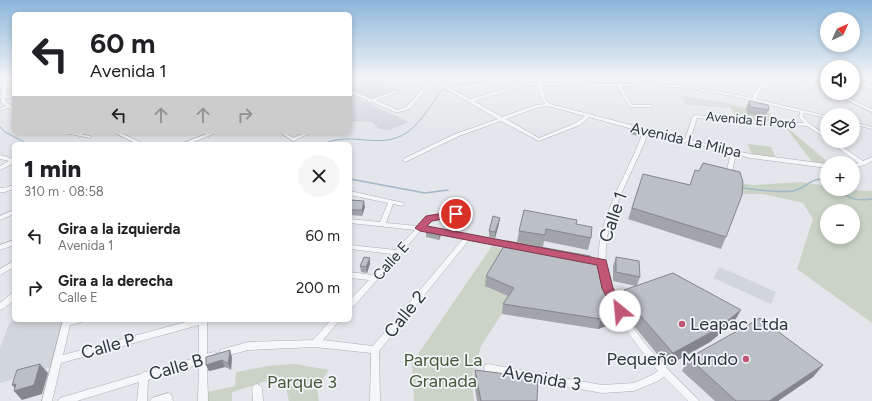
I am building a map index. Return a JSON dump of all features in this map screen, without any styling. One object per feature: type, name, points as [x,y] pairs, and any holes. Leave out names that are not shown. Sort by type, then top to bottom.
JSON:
[{"type":"street","points":[[2,97],[3,101],[12,109]]},
{"type":"street","points":[[361,97],[392,110],[402,111],[408,108],[418,97]]},
{"type":"street","points":[[370,101],[382,97]]},
{"type":"street","points":[[463,97],[539,140],[578,124],[588,116]]},
{"type":"street","points":[[470,101],[483,97]]},
{"type":"street","points":[[625,97],[631,106],[652,106]]},
{"type":"street","points":[[741,97],[820,115]]},
{"type":"street","points":[[538,106],[543,99],[548,105]]},
{"type":"street","points":[[849,100],[872,111]]},
{"type":"street","points":[[405,160],[457,134],[538,106],[548,105]]},
{"type":"street","name":"Avenida La Milpa","points":[[548,105],[734,152],[772,160],[820,165]]},
{"type":"street","points":[[0,109],[8,106]]},
{"type":"street","points":[[802,111],[801,116],[808,125],[820,133]]},
{"type":"street","name":"Avenida El Poró","points":[[687,141],[694,116],[808,125]]},
{"type":"street","points":[[860,125],[872,128]]},
{"type":"street","name":"Calle 1","points":[[646,131],[604,238],[600,262],[608,288],[625,320],[664,372],[694,401]]},
{"type":"street","points":[[75,134],[90,137]]},
{"type":"street","points":[[118,134],[136,142]]},
{"type":"street","points":[[188,142],[210,134]]},
{"type":"street","points":[[284,134],[293,140],[306,134]]},
{"type":"street","points":[[840,148],[863,164]]},
{"type":"street","points":[[728,177],[734,152]]},
{"type":"street","points":[[0,156],[12,160]]},
{"type":"street","points":[[860,165],[872,159]]},
{"type":"street","points":[[0,168],[12,162]]},
{"type":"street","points":[[0,190],[5,190],[12,187]]},
{"type":"street","points":[[352,193],[402,204]]},
{"type":"street","points":[[383,223],[391,202]]},
{"type":"street","points":[[0,218],[12,213]]},
{"type":"street","name":"Calle E","points":[[352,303],[399,253],[429,218],[456,214]]},
{"type":"street","points":[[352,221],[383,223],[420,228],[519,247]]},
{"type":"street","name":"Calle 2","points":[[375,401],[375,350],[467,238]]},
{"type":"street","points":[[0,248],[12,243]]},
{"type":"street","points":[[352,247],[399,253]]},
{"type":"street","points":[[0,272],[12,265]]},
{"type":"street","points":[[352,275],[376,278]]},
{"type":"street","points":[[0,307],[12,298]]},
{"type":"street","points":[[47,401],[67,322]]},
{"type":"street","name":"Calle P","points":[[57,360],[197,322]]},
{"type":"street","points":[[203,401],[204,322]]},
{"type":"street","points":[[315,343],[334,322]]},
{"type":"street","name":"Calle B","points":[[63,401],[88,397],[144,376],[248,346],[315,343],[375,350]]},
{"type":"street","name":"Avenida 3","points":[[488,368],[602,389],[634,387],[655,378],[664,372]]},
{"type":"street","points":[[142,401],[144,376]]},
{"type":"street","points":[[258,388],[258,401]]},
{"type":"street","points":[[155,401],[168,397],[168,401]]},
{"type":"shaded area","points":[[352,97],[356,97],[409,122],[389,130],[379,129],[372,122],[352,121]]},
{"type":"shaded area","points":[[366,97],[378,97],[371,99]]},
{"type":"shaded area","points":[[680,97],[726,103],[730,108],[686,105]]},
{"type":"shaded area","points":[[720,267],[776,292],[771,304],[713,278]]},
{"type":"shaded area","points":[[12,321],[66,322],[55,366],[0,383],[0,348],[9,324]]},
{"type":"green space","points":[[728,104],[770,113],[774,122],[737,118]]},
{"type":"green space","points":[[784,125],[821,156],[820,163],[813,163]]},
{"type":"green space","points":[[748,144],[771,147],[776,158],[752,155]]},
{"type":"green space","points":[[801,182],[820,185],[820,196],[860,196],[860,190],[872,191],[872,323],[797,269],[813,219],[803,203],[763,194],[738,194],[735,183],[754,185]]},
{"type":"green space","name":"Parque La Granada","points":[[492,246],[506,250],[512,298],[481,346],[471,380],[474,401],[414,401],[412,363]]},
{"type":"green space","name":"Parque 3","points":[[294,364],[329,370],[317,387],[319,401],[289,401],[283,376],[232,392],[232,401],[208,401],[208,392],[235,386],[236,372],[268,366]]},
{"type":"building","points":[[749,101],[768,105],[769,110],[750,107]]},
{"type":"building","points":[[633,125],[642,128],[641,131],[631,129]]},
{"type":"building","points":[[703,163],[740,172],[743,182],[742,195],[726,237],[632,208],[643,174],[690,185],[695,170],[699,171]]},
{"type":"building","points":[[352,200],[364,201],[362,210],[352,210]]},
{"type":"building","points":[[524,210],[577,220],[576,224],[592,227],[591,238],[546,229],[545,235],[519,231]]},
{"type":"building","points":[[493,216],[500,218],[495,232],[489,231]]},
{"type":"building","points":[[428,227],[441,229],[439,234],[426,231]]},
{"type":"building","points":[[507,241],[590,256],[597,262],[602,279],[620,312],[601,319],[503,304],[514,288],[486,276]]},
{"type":"building","points":[[364,257],[370,258],[366,267],[360,266]]},
{"type":"building","points":[[616,257],[639,261],[640,277],[616,272]]},
{"type":"building","name":"Leapac Ltda","points":[[673,273],[741,310],[717,329],[673,353],[639,314],[624,290]]},
{"type":"building","name":"Pequeño Mundo","points":[[760,318],[823,365],[769,401],[736,401],[689,358]]},
{"type":"building","points":[[230,350],[228,364],[222,360],[206,365],[206,357]]},
{"type":"building","points":[[40,364],[34,385],[14,391],[16,384],[12,385],[17,370]]},
{"type":"building","points":[[475,370],[538,378],[537,401],[481,401]]},
{"type":"waterway","points":[[330,142],[342,139],[378,141],[402,136],[418,122],[437,97]]},
{"type":"waterway","points":[[0,127],[5,132],[24,142]]},
{"type":"waterway","points":[[352,179],[425,193],[448,190]]},
{"type":"waterway","points":[[743,188],[787,192],[798,190],[813,181],[820,179]]},
{"type":"waterway","points":[[848,196],[854,199],[872,199]]},
{"type":"place","name":"Leapac Ltda","points":[[682,324]]},
{"type":"place","name":"Pequeño Mundo","points":[[746,359]]},
{"type":"route","points":[[456,214],[429,218],[420,228],[602,262],[608,288],[620,311]]}]
